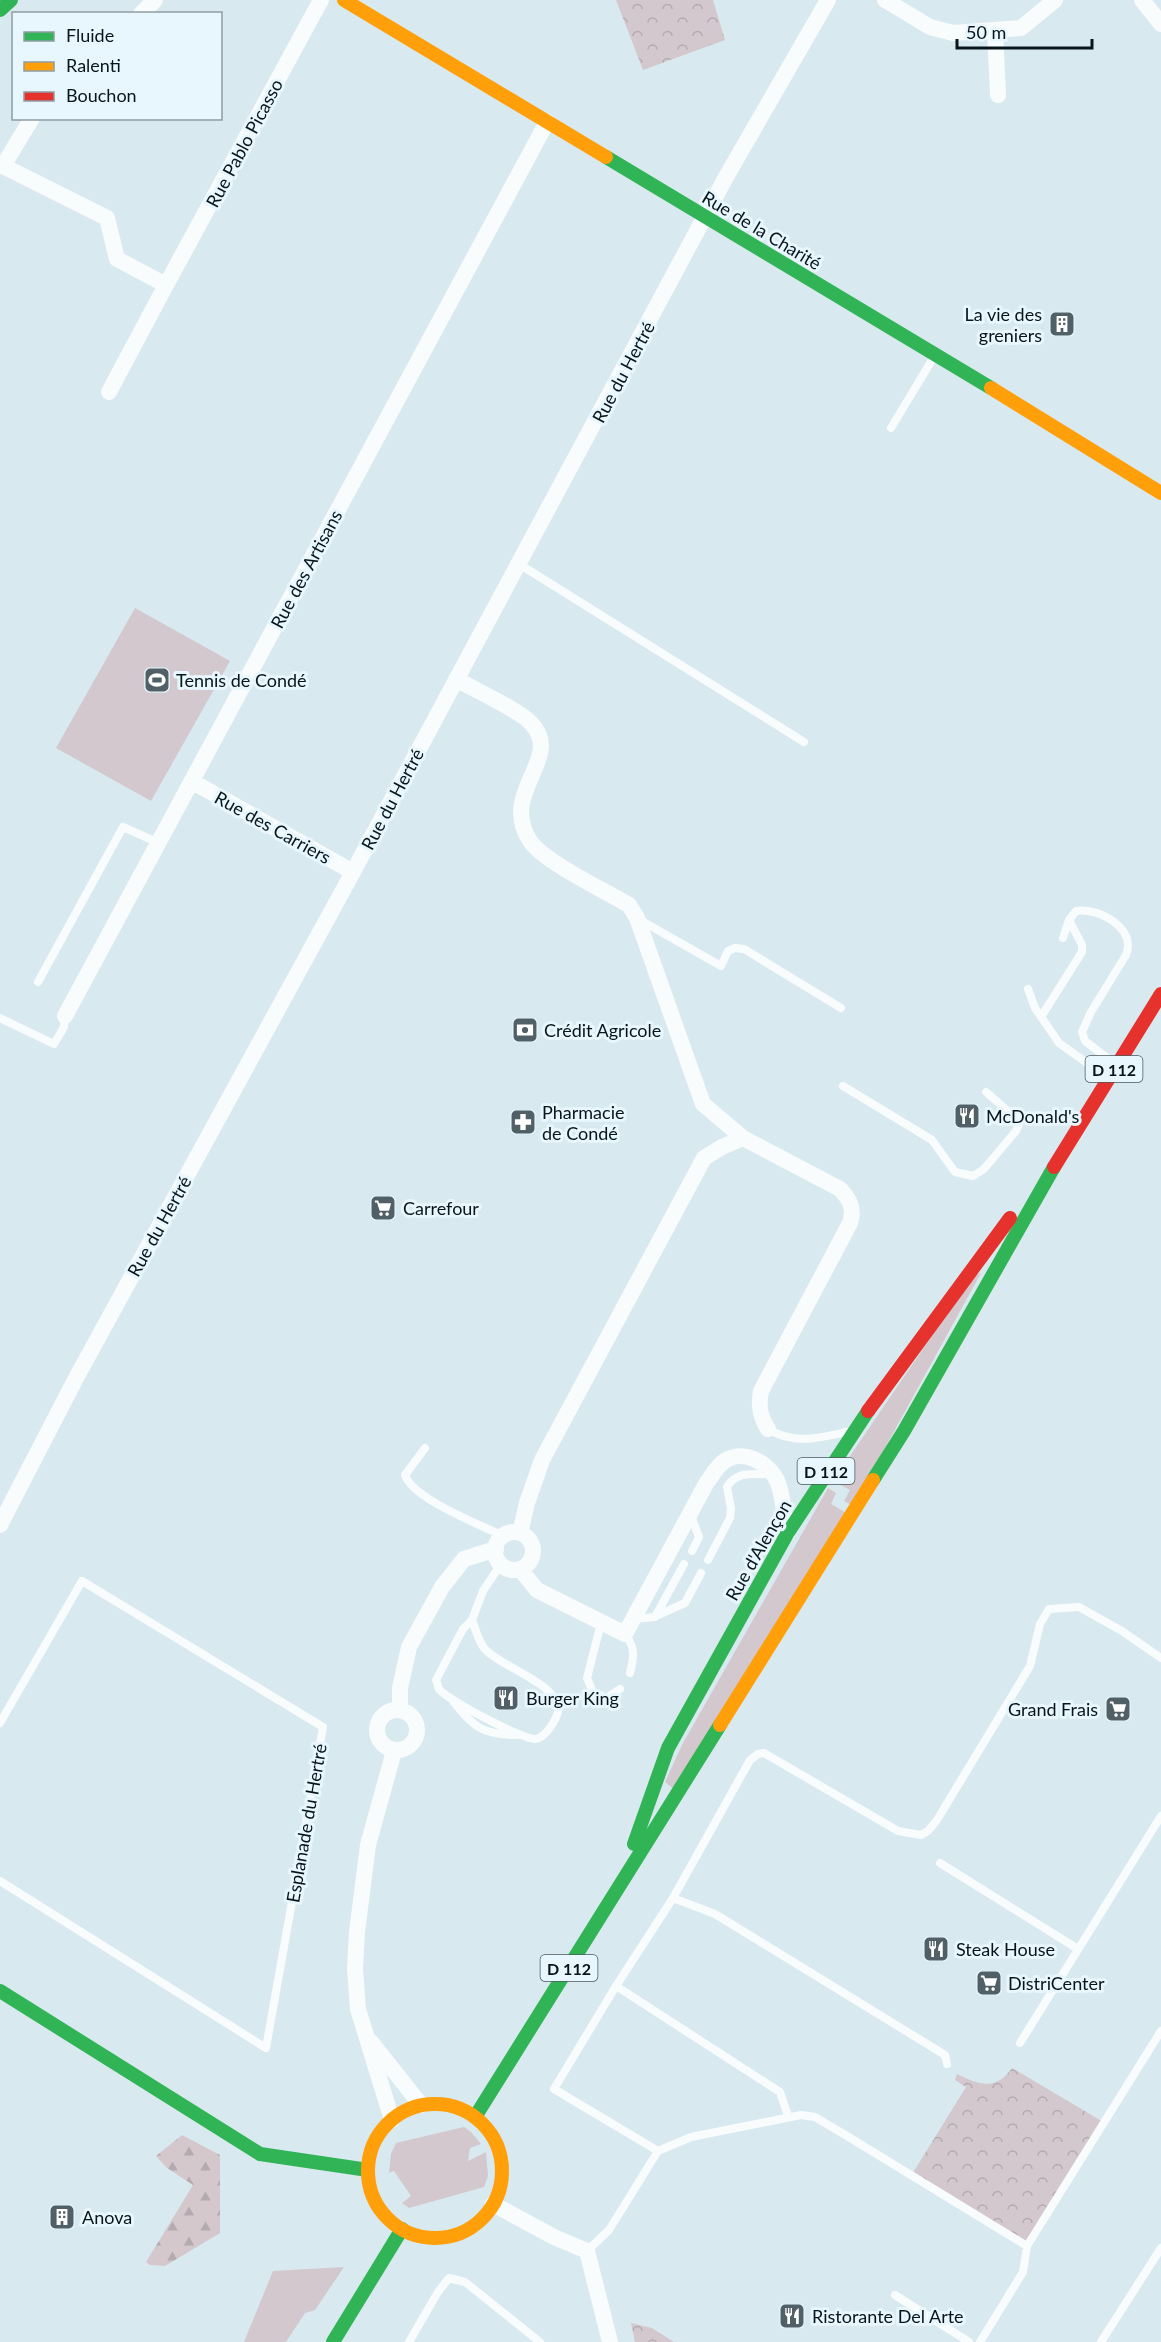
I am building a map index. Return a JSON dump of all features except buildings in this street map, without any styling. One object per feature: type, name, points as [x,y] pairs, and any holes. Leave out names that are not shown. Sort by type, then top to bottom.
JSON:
[{"type":"main road","points":[[0,10],[11,0]]},
{"type":"main road","name":"Rue de la Charité","points":[[344,0],[1161,493]]},
{"type":"main road","name":"Rue d'Alençon","points":[[475,2117],[517,2047],[591,1935],[618,1887],[726,1720],[904,1431],[1067,1144],[1161,994]]},
{"type":"main road","name":"Rue d'Alençon","points":[[618,1887],[668,1748],[787,1534],[853,1431],[946,1302],[1067,1144]]},
{"type":"main road","points":[[0,1991],[260,2154],[368,2170]]},
{"type":"main road","points":[[421,2105],[454,2106],[475,2117],[493,2136],[501,2161],[500,2189],[488,2212],[470,2228],[449,2237],[424,2237],[402,2229],[389,2220],[375,2201],[370,2186],[369,2160],[377,2138],[392,2120],[403,2112],[421,2105]]},
{"type":"main road","points":[[333,2342],[402,2229]]},
{"type":"street","points":[[143,12],[155,0]]},
{"type":"street","name":"Rue Pablo Picasso","points":[[109,392],[321,0]]},
{"type":"street","name":"Rue du Hertré","points":[[0,1525],[75,1380],[353,872],[705,217],[828,0]]},
{"type":"street","points":[[885,0],[930,27],[953,33],[1021,27],[1055,0]]},
{"type":"street","points":[[1142,0],[1161,24]]},
{"type":"street","points":[[995,31],[998,95]]},
{"type":"street","points":[[31,120],[2,165],[107,218],[117,259],[166,285]]},
{"type":"street","name":"Rue des Artisans","points":[[65,1016],[547,123]]},
{"type":"street","points":[[456,679],[529,720],[540,734],[541,754],[523,793],[520,813],[524,829],[531,842],[543,855],[629,906],[637,918],[703,1104],[743,1138],[840,1189],[851,1202],[850,1223],[761,1391],[760,1414],[768,1429]]},
{"type":"street","name":"Rue des Carriers","points":[[193,782],[353,872]]},
{"type":"street","points":[[400,1710],[400,1688],[409,1647],[442,1587],[464,1559],[505,1546],[530,1540],[534,1552],[529,1563],[520,1569],[510,1570],[505,1546],[527,1503],[542,1460],[704,1158],[743,1138]]},
{"type":"street","points":[[520,1569],[537,1590],[625,1634],[707,1482],[722,1462],[739,1456],[754,1458],[773,1474],[782,1497],[787,1534]]},
{"type":"street","points":[[400,1710],[415,1720],[418,1733],[412,1745],[394,1750],[382,1744],[378,1738],[377,1724],[386,1713],[400,1710]]},
{"type":"street","points":[[392,2120],[358,2009],[355,1969],[357,1932],[368,1845],[394,1750]]},
{"type":"street","points":[[367,2036],[421,2105]]},
{"type":"street","points":[[493,2204],[587,2252],[610,2342]]},
{"type":"lane","points":[[891,428],[935,355]]},
{"type":"lane","points":[[519,564],[804,742]]},
{"type":"lane","points":[[38,982],[123,827],[159,844]]},
{"type":"lane","points":[[1063,938],[1069,920],[1076,911],[1087,909],[1115,924],[1129,939],[1130,946],[1126,955],[1091,1012],[1082,1032],[1085,1041],[1117,1065]]},
{"type":"lane","points":[[637,918],[721,966],[728,951],[735,948],[744,949],[841,1008]]},
{"type":"lane","points":[[1041,1017],[1082,952],[1082,945],[1069,920]]},
{"type":"lane","points":[[1028,988],[1035,1008],[1059,1043],[1108,1078]]},
{"type":"lane","points":[[0,1018],[54,1044],[64,1027],[65,1016]]},
{"type":"lane","points":[[843,1086],[932,1140],[955,1172],[973,1176],[984,1169],[1016,1131],[1018,1124],[1017,1119],[986,1092]]},
{"type":"lane","points":[[768,1429],[780,1437],[804,1440],[853,1431]]},
{"type":"lane","points":[[425,1448],[405,1475],[408,1483],[424,1497],[505,1546],[472,1620],[462,1629],[436,1680],[438,1688],[451,1698],[518,1735],[536,1739],[544,1736],[558,1712],[556,1697],[548,1688],[504,1664],[486,1651],[472,1620]]},
{"type":"lane","points":[[708,1560],[730,1518],[731,1509],[727,1487],[732,1479],[737,1476],[773,1474]]},
{"type":"lane","points":[[690,1512],[699,1537],[692,1551]]},
{"type":"lane","points":[[655,1617],[684,1564]]},
{"type":"lane","points":[[633,1619],[655,1617],[685,1604],[701,1573]]},
{"type":"lane","name":"Esplanade du Hertré","points":[[0,1723],[82,1581],[322,1727],[266,2048],[0,1881]]},
{"type":"lane","points":[[658,2151],[554,2089],[616,1986],[673,1898],[750,1760],[764,1753],[898,1831],[921,1835],[928,1831],[956,1791],[1030,1666],[1040,1624],[1049,1609],[1060,1606],[1079,1607],[1122,1631],[1161,1658]]},
{"type":"lane","points":[[600,1623],[587,1678],[593,1692],[606,1698],[620,1689]]},
{"type":"lane","points":[[625,1634],[633,1644],[635,1655],[630,1673]]},
{"type":"lane","points":[[1020,2043],[1161,1816]]},
{"type":"lane","points":[[940,1863],[1078,1950]]},
{"type":"lane","points":[[673,1898],[715,1914],[945,2055],[947,2064]]},
{"type":"lane","points":[[616,1986],[780,2092],[788,2116]]},
{"type":"lane","points":[[980,2342],[1023,2272],[1028,2246],[1161,2031]]},
{"type":"lane","points":[[587,2252],[609,2230],[658,2151],[691,2137],[801,2115],[815,2117],[1028,2246]]},
{"type":"lane","points":[[1101,2342],[1161,2248]]},
{"type":"lane","points":[[409,2342],[438,2292],[449,2278],[465,2282],[540,2342]]},
{"type":"lane","points":[[895,2295],[969,2342]]},
{"type":"green space","points":[[616,0],[713,0],[725,40],[643,70]]},
{"type":"green space","name":"Tennis de Condé","points":[[135,608],[230,661],[151,801],[56,748]]},
{"type":"green space","points":[[981,1273],[853,1506],[844,1501],[850,1490],[833,1481],[972,1277]]},
{"type":"green space","points":[[828,1488],[836,1493],[831,1504],[848,1514],[677,1792],[665,1782],[683,1743]]},
{"type":"green space","points":[[1012,2068],[1105,2123],[1027,2246],[911,2176],[966,2087],[955,2080],[957,2074],[987,2084],[1000,2080]]},
{"type":"green space","points":[[464,2127],[481,2144],[470,2148],[468,2161],[486,2152],[488,2176],[484,2187],[409,2208],[402,2203],[411,2196],[394,2171],[389,2173],[391,2154],[396,2143]]},
{"type":"green space","points":[[182,2135],[220,2155],[220,2233],[165,2266],[150,2265],[146,2262],[193,2185],[167,2168],[156,2156]]},
{"type":"green space","points":[[344,2267],[315,2310],[305,2313],[286,2342],[244,2342],[273,2271]]},
{"type":"green space","points":[[631,2323],[652,2328],[674,2342],[635,2342]]},
{"type":"traffic: fast","points":[[0,10],[11,0]]},
{"type":"traffic: fast","points":[[606,157],[991,388]]},
{"type":"traffic: fast","points":[[873,1480],[904,1431],[1054,1167]]},
{"type":"traffic: fast","points":[[634,1844],[668,1748],[787,1534],[868,1411]]},
{"type":"traffic: fast","points":[[475,2117],[720,1725]]},
{"type":"traffic: fast","points":[[0,1991],[260,2154],[368,2170]]},
{"type":"traffic: fast","points":[[333,2342],[402,2229]]},
{"type":"traffic: slow","points":[[344,0],[606,157]]},
{"type":"traffic: slow","points":[[991,388],[1161,493]]},
{"type":"traffic: slow","points":[[720,1725],[873,1480]]},
{"type":"traffic: slow","points":[[435,2104],[461,2109],[482,2124],[497,2145],[502,2171],[497,2197],[482,2218],[461,2233],[435,2238],[409,2233],[388,2218],[373,2197],[368,2171],[373,2145],[388,2124],[409,2109],[435,2104]]},
{"type":"traffic: jam","points":[[1054,1167],[1161,994]]},
{"type":"traffic: jam","points":[[868,1411],[1010,1218]]},
{"type":"place","name":"La vie des greniers","points":[[1062,324]]},
{"type":"place","name":"Tennis de Condé","points":[[157,680]]},
{"type":"place","name":"Crédit Agricole","points":[[525,1030]]},
{"type":"place","name":"McDonald's","points":[[967,1116]]},
{"type":"place","name":"Pharmacie de Condé","points":[[523,1122]]},
{"type":"place","name":"Carrefour","points":[[383,1208]]},
{"type":"place","name":"Burger King","points":[[506,1698]]},
{"type":"place","name":"Grand Frais","points":[[1118,1709]]},
{"type":"place","name":"Steak House","points":[[936,1949]]},
{"type":"place","name":"DistriCenter","points":[[989,1983]]},
{"type":"place","name":"Anova","points":[[62,2217]]},
{"type":"place","name":"Ristorante Del Arte","points":[[792,2316]]}]
